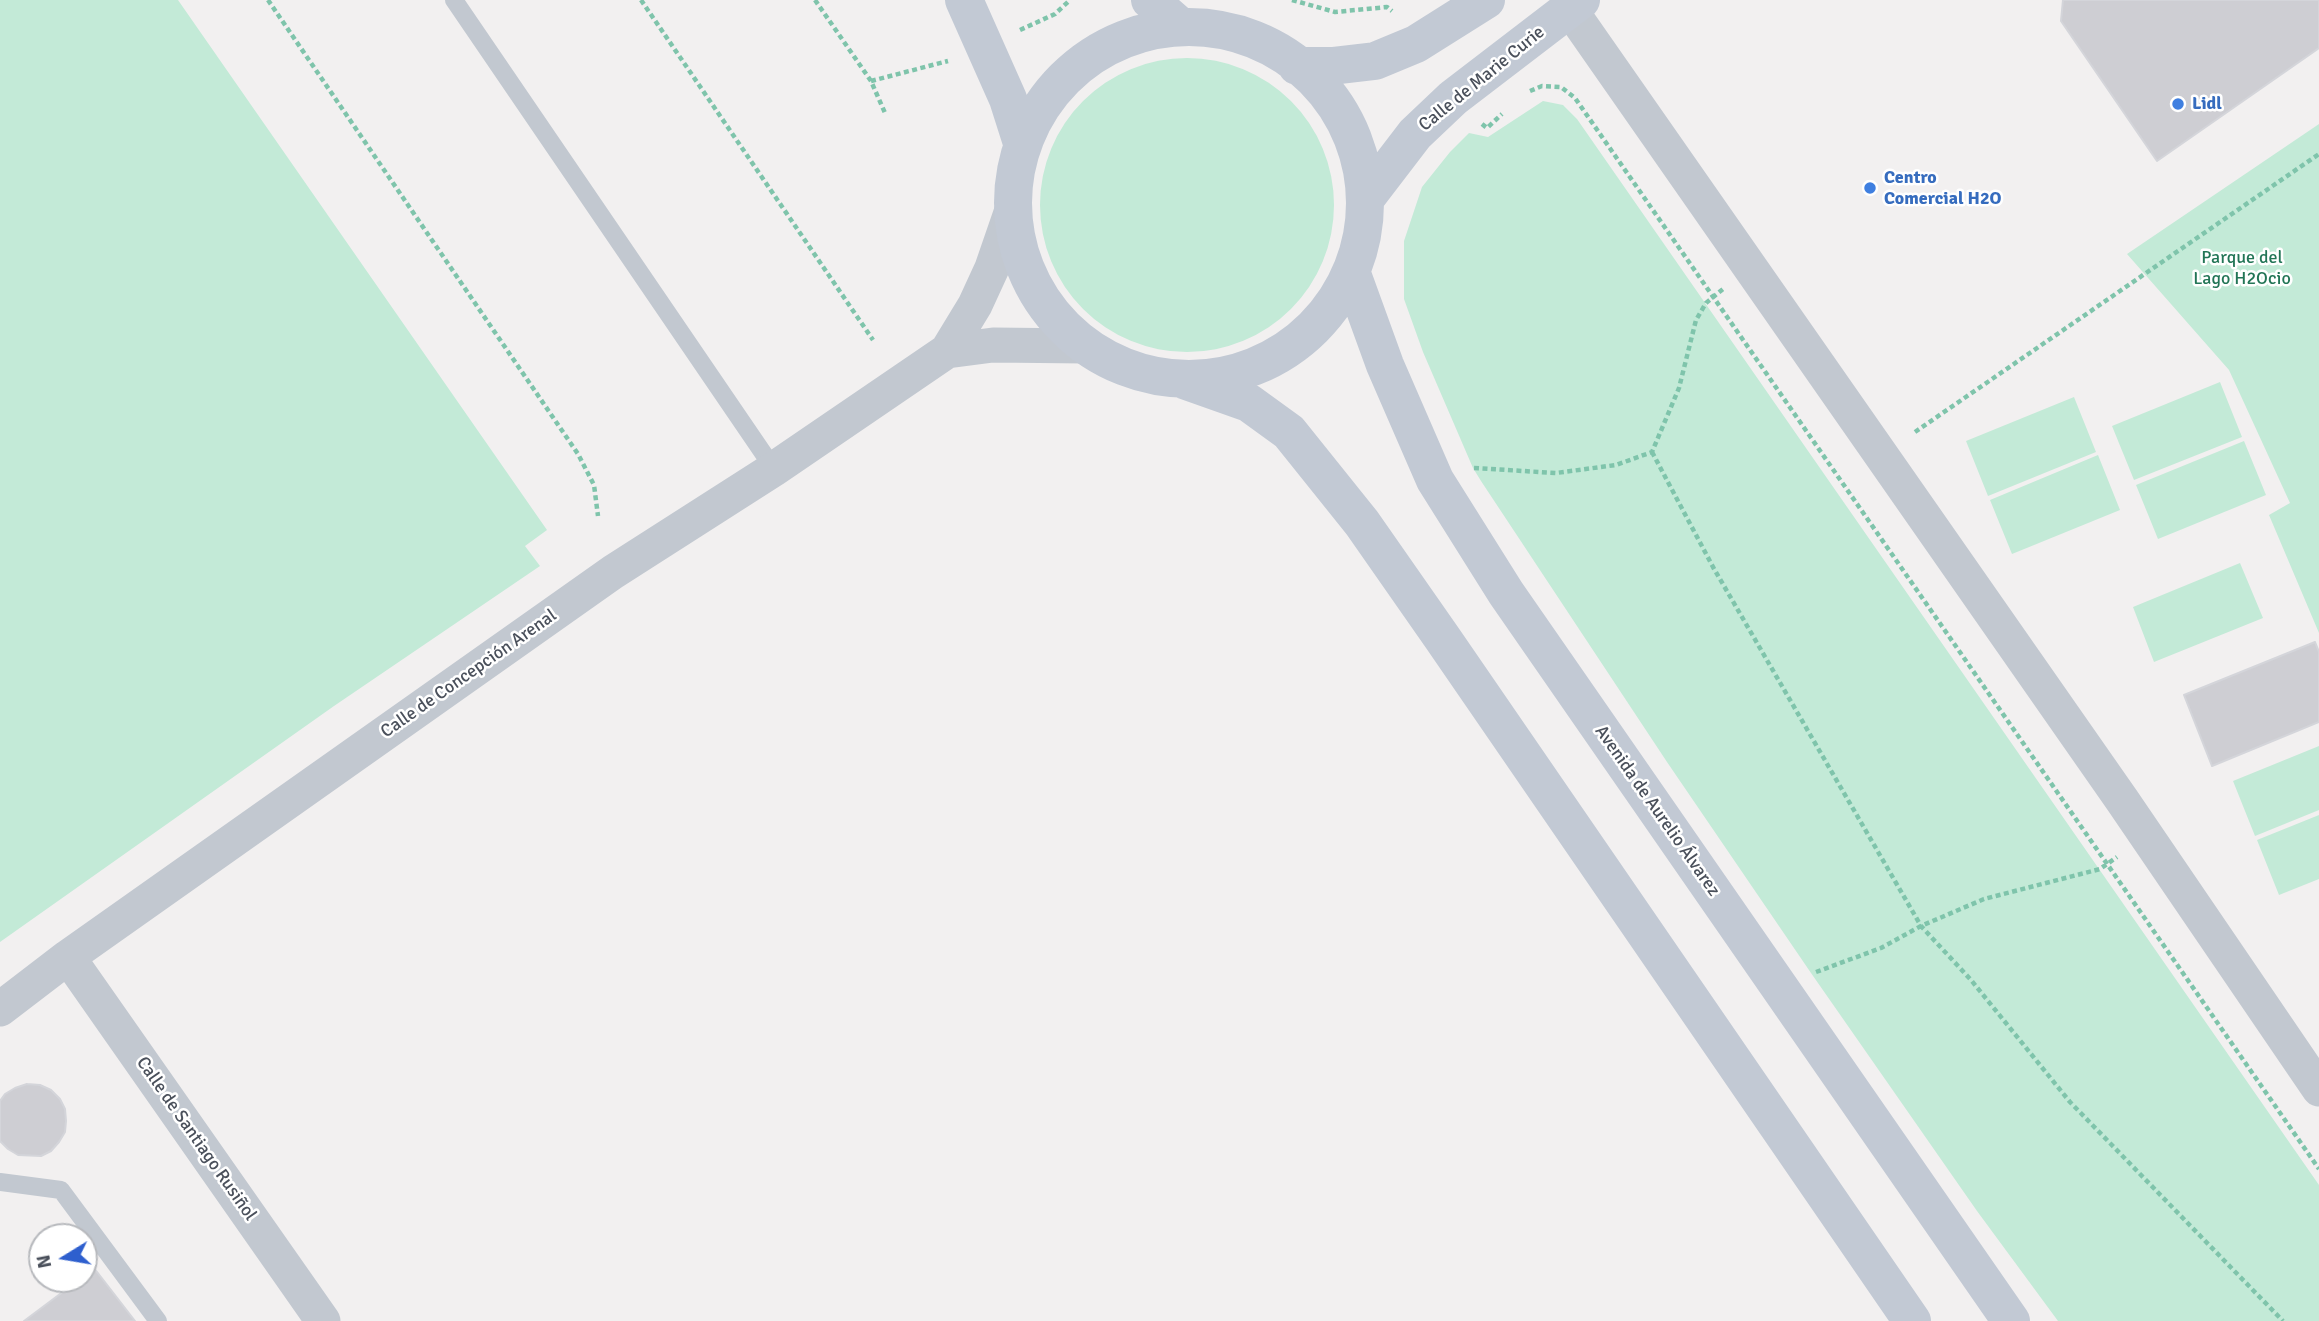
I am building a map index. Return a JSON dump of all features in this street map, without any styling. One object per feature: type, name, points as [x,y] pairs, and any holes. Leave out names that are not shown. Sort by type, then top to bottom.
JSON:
[{"type":"main road","points":[[964,0],[1008,99],[1022,143]]},
{"type":"main road","points":[[1150,0],[1180,26]]},
{"type":"main road","points":[[1297,66],[1332,66],[1375,61],[1416,44],[1486,0]]},
{"type":"main road","name":"Calle de Marie Curie","points":[[1366,198],[1415,134],[1453,98],[1575,4]]},
{"type":"main road","points":[[1184,380],[1233,375],[1276,358],[1312,330],[1335,305],[1352,274],[1359,249],[1366,198],[1358,152],[1343,118],[1321,87],[1267,45],[1232,32],[1180,26],[1128,37],[1083,61],[1047,98],[1022,143],[1013,182],[1012,210],[1021,259],[1045,305],[1084,346],[1135,372],[1184,380],[1249,403],[1289,432],[1362,523],[1912,1321]]},
{"type":"main road","name":"Avenida de Aurelio Álvarez","points":[[1352,274],[1385,365],[1435,480],[1477,548],[2011,1321]]},
{"type":"street","points":[[1575,4],[2319,1089]]},
{"type":"street","name":"Calle de Concepción Arenal","points":[[0,1009],[68,957],[613,572],[774,469],[947,351],[975,305],[992,268],[1012,210]]},
{"type":"street","name":"Calle de Concepción Arenal","points":[[947,351],[993,345],[1084,346]]},
{"type":"street","name":"Calle de Santiago Rusiñol","points":[[68,957],[323,1321]]},
{"type":"lane","points":[[454,0],[774,469]]},
{"type":"lane","points":[[0,1182],[61,1190],[158,1321]]},
{"type":"path","points":[[268,0],[578,454],[594,485],[598,516]]},
{"type":"path","points":[[641,0],[873,340]]},
{"type":"path","points":[[815,0],[871,81],[885,113]]},
{"type":"path","points":[[1292,0],[1335,12],[1387,7],[1398,17],[1416,44]]},
{"type":"path","points":[[1522,94],[1542,86],[1561,88],[1575,98],[2319,1169]]},
{"type":"path","points":[[1453,98],[1471,118],[1487,128],[1508,108]]},
{"type":"path","points":[[1915,432],[2319,154]]},
{"type":"path","points":[[1467,471],[1473,468],[1556,473],[1616,466],[1652,452],[1679,388],[1696,320],[1713,296],[1726,287]]},
{"type":"path","points":[[1652,452],[1713,567],[1921,926],[1971,980],[2070,1102],[2283,1321]]},
{"type":"path","points":[[1811,974],[1881,948],[1921,926],[1984,899],[2100,869],[2120,855]]},
{"type":"green space","points":[[0,0],[178,0],[547,530],[525,546],[540,566],[334,706],[0,942]]},
{"type":"green space","points":[[1187,58],[1216,61],[1243,69],[1269,83],[1291,101],[1309,123],[1323,149],[1331,176],[1334,205],[1331,234],[1323,261],[1309,287],[1291,309],[1269,327],[1243,341],[1216,349],[1187,352],[1158,349],[1131,341],[1105,327],[1083,309],[1065,287],[1051,261],[1043,234],[1040,205],[1043,176],[1051,149],[1065,123],[1083,101],[1105,83],[1131,69],[1158,61]]},
{"type":"green space","points":[[1543,101],[1563,105],[1577,119],[2319,1185],[2319,1321],[2058,1321],[1977,1211],[1811,973],[1481,481],[1423,352],[1404,299],[1404,241],[1422,187],[1450,152],[1469,133],[1488,137]]},
{"type":"green space","name":"Parque del Lago H2Ocio","points":[[2319,124],[2319,633],[2269,515],[2290,503],[2229,370],[2127,254]]},
{"type":"green space","points":[[2220,382],[2242,437],[2134,480],[2112,426]]},
{"type":"green space","points":[[2074,397],[2096,452],[1988,496],[1966,441]]},
{"type":"green space","points":[[2244,441],[2266,495],[2158,539],[2136,485]]},
{"type":"green space","points":[[2098,455],[2120,510],[2012,554],[1990,500]]},
{"type":"green space","points":[[2240,563],[2263,618],[2154,662],[2133,607]]},
{"type":"green space","points":[[2319,746],[2319,810],[2255,836],[2233,781]]},
{"type":"green space","points":[[2319,815],[2319,879],[2279,895],[2257,840]]},
{"type":"building","name":"Lidl","points":[[2063,0],[2319,0],[2319,48],[2157,161],[2061,21]]},
{"type":"building","points":[[2315,642],[2319,652],[2319,722],[2212,766],[2184,695]]},
{"type":"building","points":[[27,1084],[40,1085],[51,1090],[65,1109],[65,1132],[51,1151],[41,1156],[18,1155],[0,1141],[0,1101],[5,1094]]},
{"type":"building","points":[[98,1273],[135,1321],[24,1321],[61,1293],[98,1293]]},
{"type":"place","name":"Lidl","points":[[2178,104]]},
{"type":"place","name":"Centro Comercial H2O","points":[[1870,188]]}]
